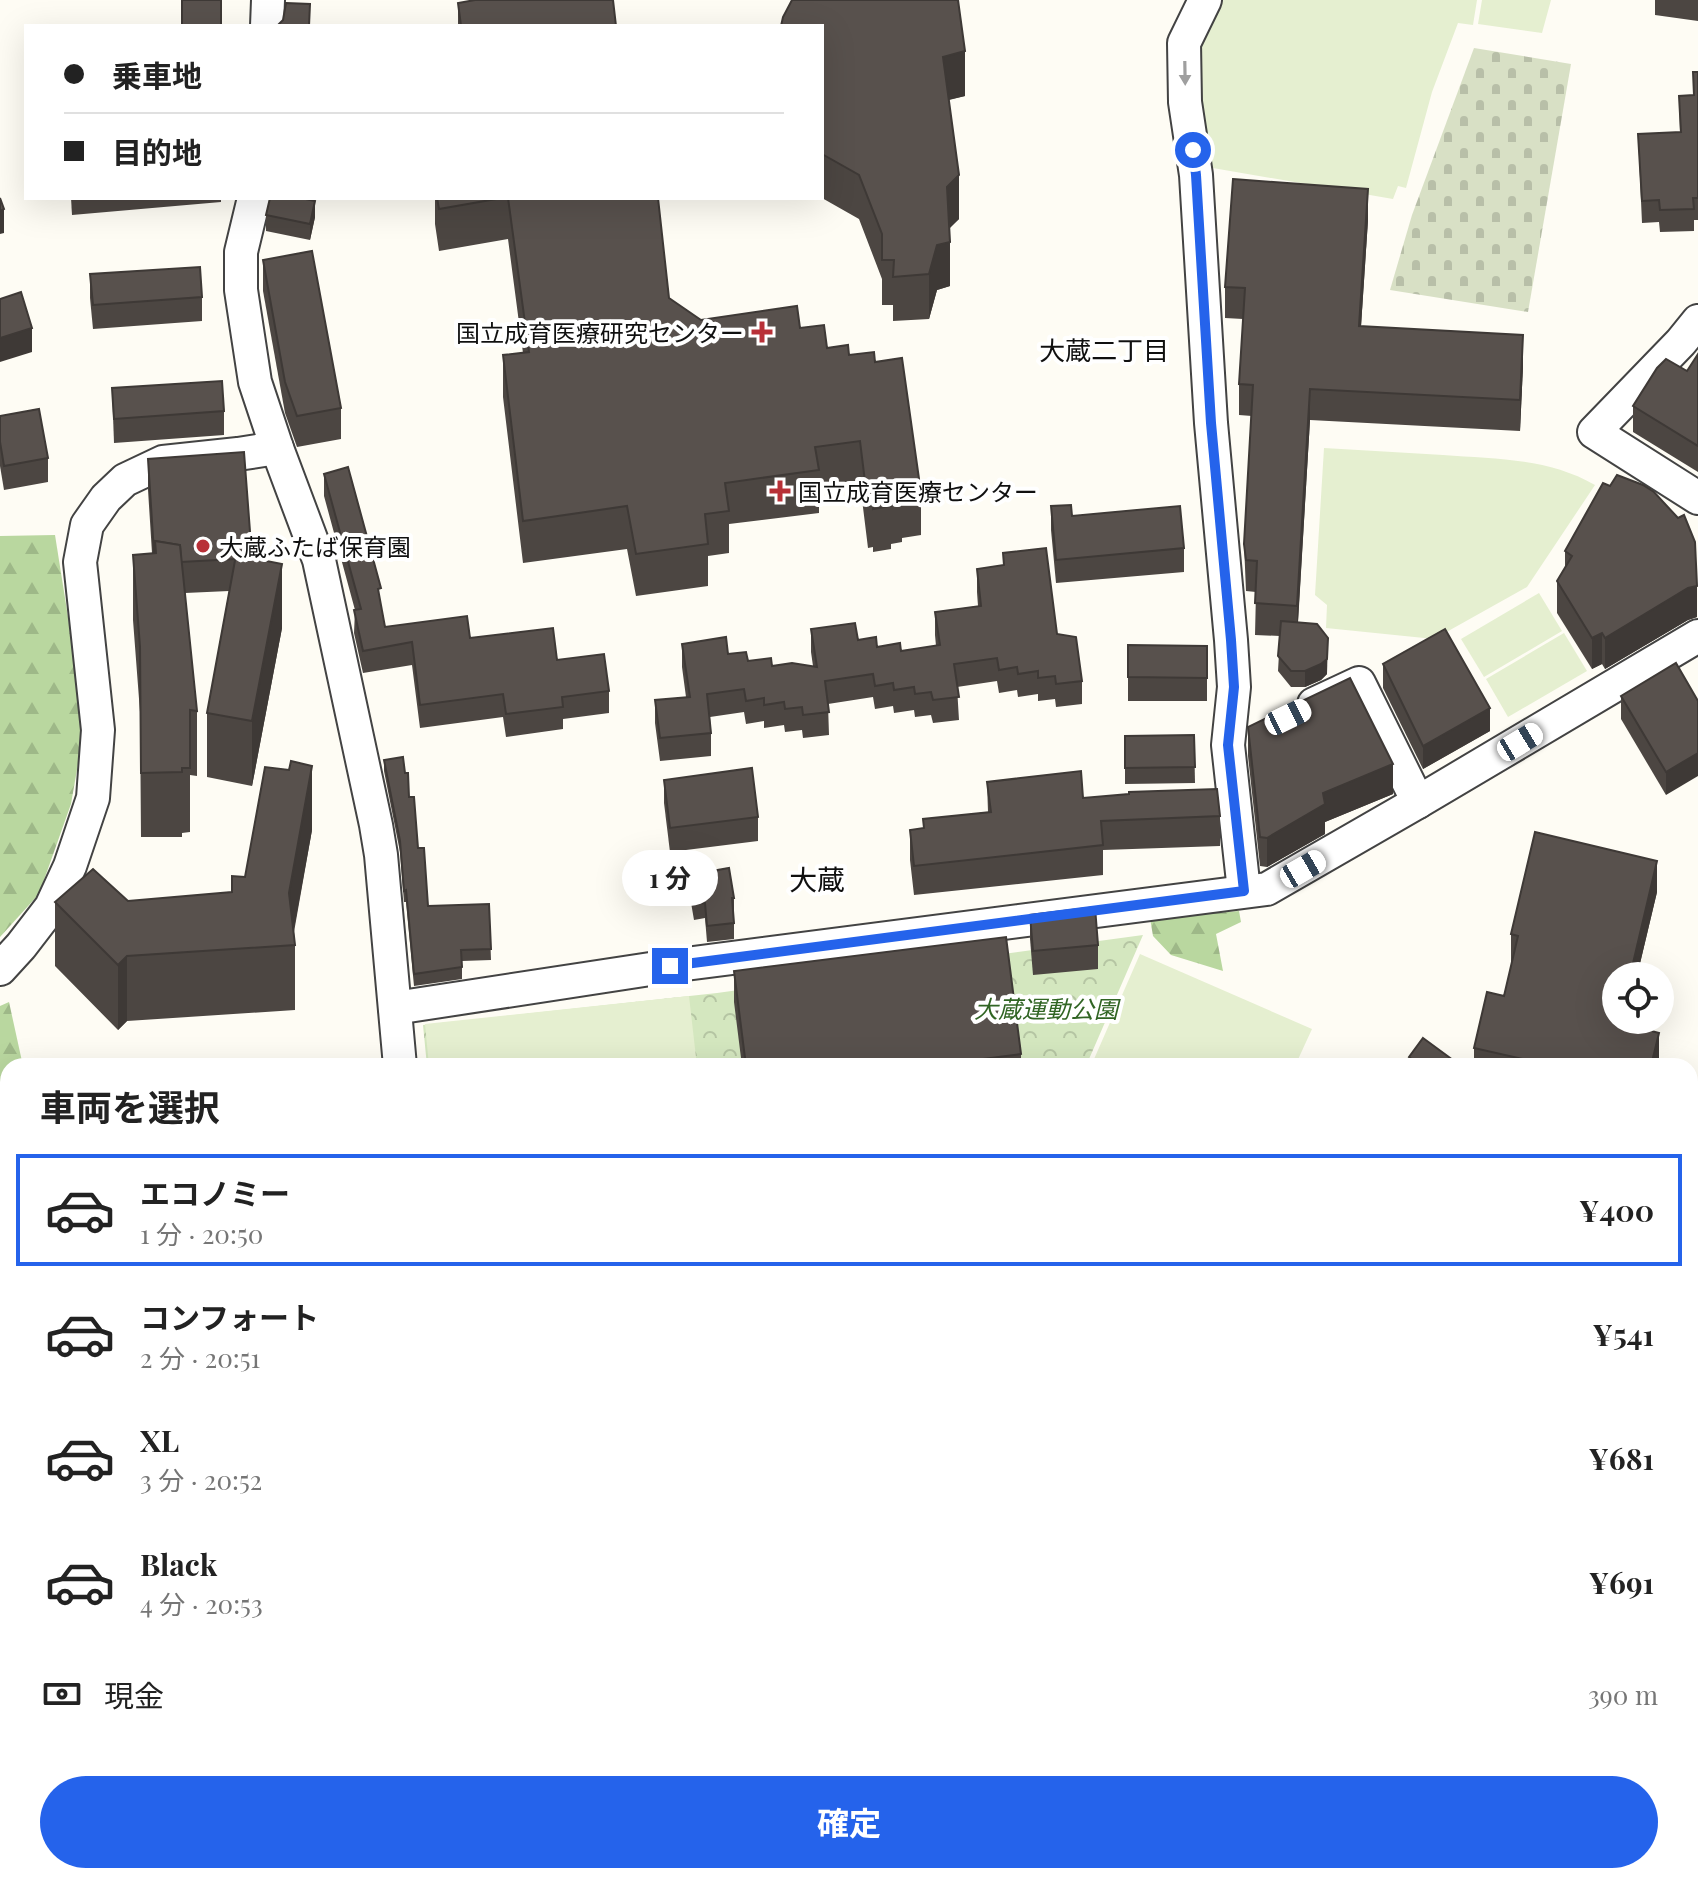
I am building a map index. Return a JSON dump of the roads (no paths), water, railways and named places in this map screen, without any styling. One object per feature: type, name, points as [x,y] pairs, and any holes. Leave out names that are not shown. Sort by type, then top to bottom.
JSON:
[{"type":"street","points":[[267,24],[268,0]]},
{"type":"street","points":[[1205,0],[1184,43],[1185,102],[1196,175],[1210,407],[1234,687],[1242,739],[1244,891]]},
{"type":"street","points":[[254,200],[241,252],[242,301],[255,382],[319,560],[333,624],[381,855],[399,1058]]},
{"type":"street","points":[[1698,321],[1594,432],[1698,498]]},
{"type":"street","points":[[0,969],[51,907],[70,866],[93,798],[98,730],[80,562],[87,525],[106,498],[125,480],[163,462],[277,448]]},
{"type":"street","points":[[395,1008],[686,964],[1267,889],[1698,636]]},
{"type":"street","points":[[1294,714],[1359,683],[1418,802]]},
{"type":"place","name":"国立成育医療研究センター","points":[[762,332]]},
{"type":"place","name":"国立成育医療センター","points":[[780,491]]},
{"type":"place","name":"大蔵ふたば保育園","points":[[203,546]]},
{"type":"district","name":"大蔵二丁目","points":[[1104,349]]},
{"type":"district","name":"大蔵","points":[[817,878]]},
{"type":"park label","name":"大蔵運動公園","points":[[1046,1008]]}]
